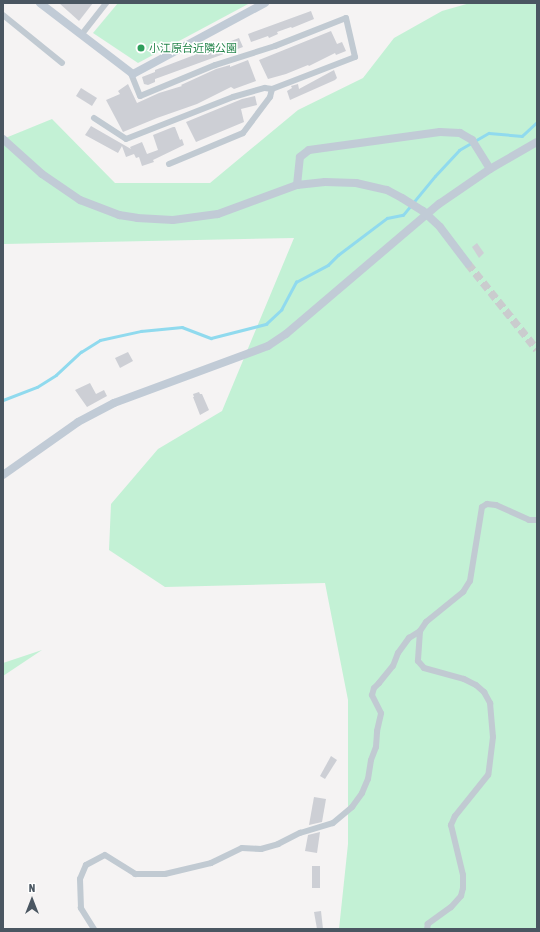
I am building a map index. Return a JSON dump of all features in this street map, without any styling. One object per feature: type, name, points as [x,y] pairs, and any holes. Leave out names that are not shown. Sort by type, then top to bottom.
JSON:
[{"type":"street","points":[[40,3],[82,34],[131,74],[140,96],[215,65],[275,46],[346,18],[355,57],[272,89],[265,88],[233,97],[126,139],[94,118]]},
{"type":"street","points":[[82,34],[106,3]]},
{"type":"street","points":[[131,74],[138,72],[265,3]]},
{"type":"street","points":[[3,15],[62,63]]},
{"type":"street","points":[[169,164],[243,133],[270,97],[272,89]]},
{"type":"street","points":[[297,185],[300,158],[309,150],[440,132],[460,133],[472,140],[490,169]]},
{"type":"street","points":[[3,139],[42,174],[65,191],[96,207],[125,216],[156,220],[194,218],[218,214],[297,185],[325,182],[356,183],[387,190],[419,208],[440,227],[468,264]]},
{"type":"street","points":[[3,476],[78,422],[114,403],[268,346],[286,334],[416,222],[490,169],[537,142]]},
{"type":"street","points":[[94,929],[81,908],[80,879],[86,865],[105,855],[136,874],[165,874],[211,863],[242,848],[261,849],[278,844],[300,833],[333,823],[352,807],[362,793],[368,779],[371,760],[376,747],[380,713],[372,695],[374,688],[380,683],[393,666],[398,653],[409,638],[420,631],[426,622],[463,592],[470,581],[482,507],[487,504],[496,505],[529,520],[537,520]]},
{"type":"street","points":[[420,631],[418,661],[424,668],[464,679],[476,685],[484,692],[490,703],[493,737],[488,775],[455,816],[451,825],[463,875],[463,888],[461,896],[451,907],[428,924],[427,929]]},
{"type":"green space","name":"小江原台近隣公園","points":[[118,3],[250,3],[138,63],[93,33]]},
{"type":"green space","points":[[470,3],[537,3],[537,929],[339,929],[348,844],[348,700],[325,583],[165,587],[109,550],[111,504],[158,449],[222,411],[294,238],[4,244],[3,139],[52,119],[115,183],[210,183],[298,110],[363,78],[394,38],[442,11]]},
{"type":"green space","points":[[42,650],[3,676],[3,663]]},
{"type":"building","points":[[59,3],[93,3],[79,21]]},
{"type":"building","points":[[311,11],[314,19],[277,32],[278,34],[269,38],[268,36],[251,42],[248,34]]},
{"type":"building","points":[[331,31],[337,44],[342,42],[346,51],[336,55],[335,53],[309,66],[308,65],[286,74],[268,79],[259,60]]},
{"type":"building","points":[[239,38],[243,47],[155,79],[155,82],[148,85],[144,84],[142,77],[155,72],[155,70]]},
{"type":"building","points":[[248,60],[256,81],[234,89],[231,87],[197,104],[123,132],[106,100],[120,94],[118,91],[128,84],[137,103],[159,93],[182,86],[181,85],[216,69],[230,65],[230,67]]},
{"type":"building","points":[[334,70],[337,78],[335,80],[290,100],[287,91],[292,88],[291,86],[298,84],[299,89]]},
{"type":"building","points":[[81,88],[97,98],[92,106],[76,96]]},
{"type":"building","points":[[255,96],[257,105],[241,109],[244,122],[196,142],[186,122],[242,99]]},
{"type":"building","points":[[91,126],[131,149],[130,147],[142,142],[147,154],[158,150],[153,135],[173,127],[175,127],[180,140],[182,139],[184,145],[153,160],[154,162],[142,166],[139,157],[136,158],[134,154],[126,157],[122,146],[118,153],[85,135]]},
{"type":"building","points":[[477,243],[484,253],[479,258],[472,247]]},
{"type":"building","points":[[128,352],[133,361],[120,368],[115,358]]},
{"type":"building","points":[[90,383],[96,394],[104,390],[107,396],[87,407],[75,390]]},
{"type":"building","points":[[199,392],[202,394],[209,410],[200,415],[193,397],[193,394]]},
{"type":"building","points":[[331,756],[337,760],[325,779],[320,776]]},
{"type":"building","points":[[314,797],[326,799],[322,822],[309,825]]},
{"type":"building","points":[[320,832],[317,853],[305,851],[308,835]]},
{"type":"building","points":[[312,866],[320,866],[320,888],[312,888]]},
{"type":"building","points":[[321,911],[323,929],[317,929],[314,912]]},
{"type":"waterway","points":[[3,400],[37,387],[56,375],[81,352],[100,340],[141,331],[182,327],[211,338],[266,324],[281,310],[296,282],[328,265],[338,255],[387,218],[403,215],[435,176],[459,150],[489,133],[522,136],[537,122]]},
{"type":"tunnel","points":[[468,264],[537,350]]},
{"type":"place","name":"小江原台近隣公園","points":[[141,48]]}]
